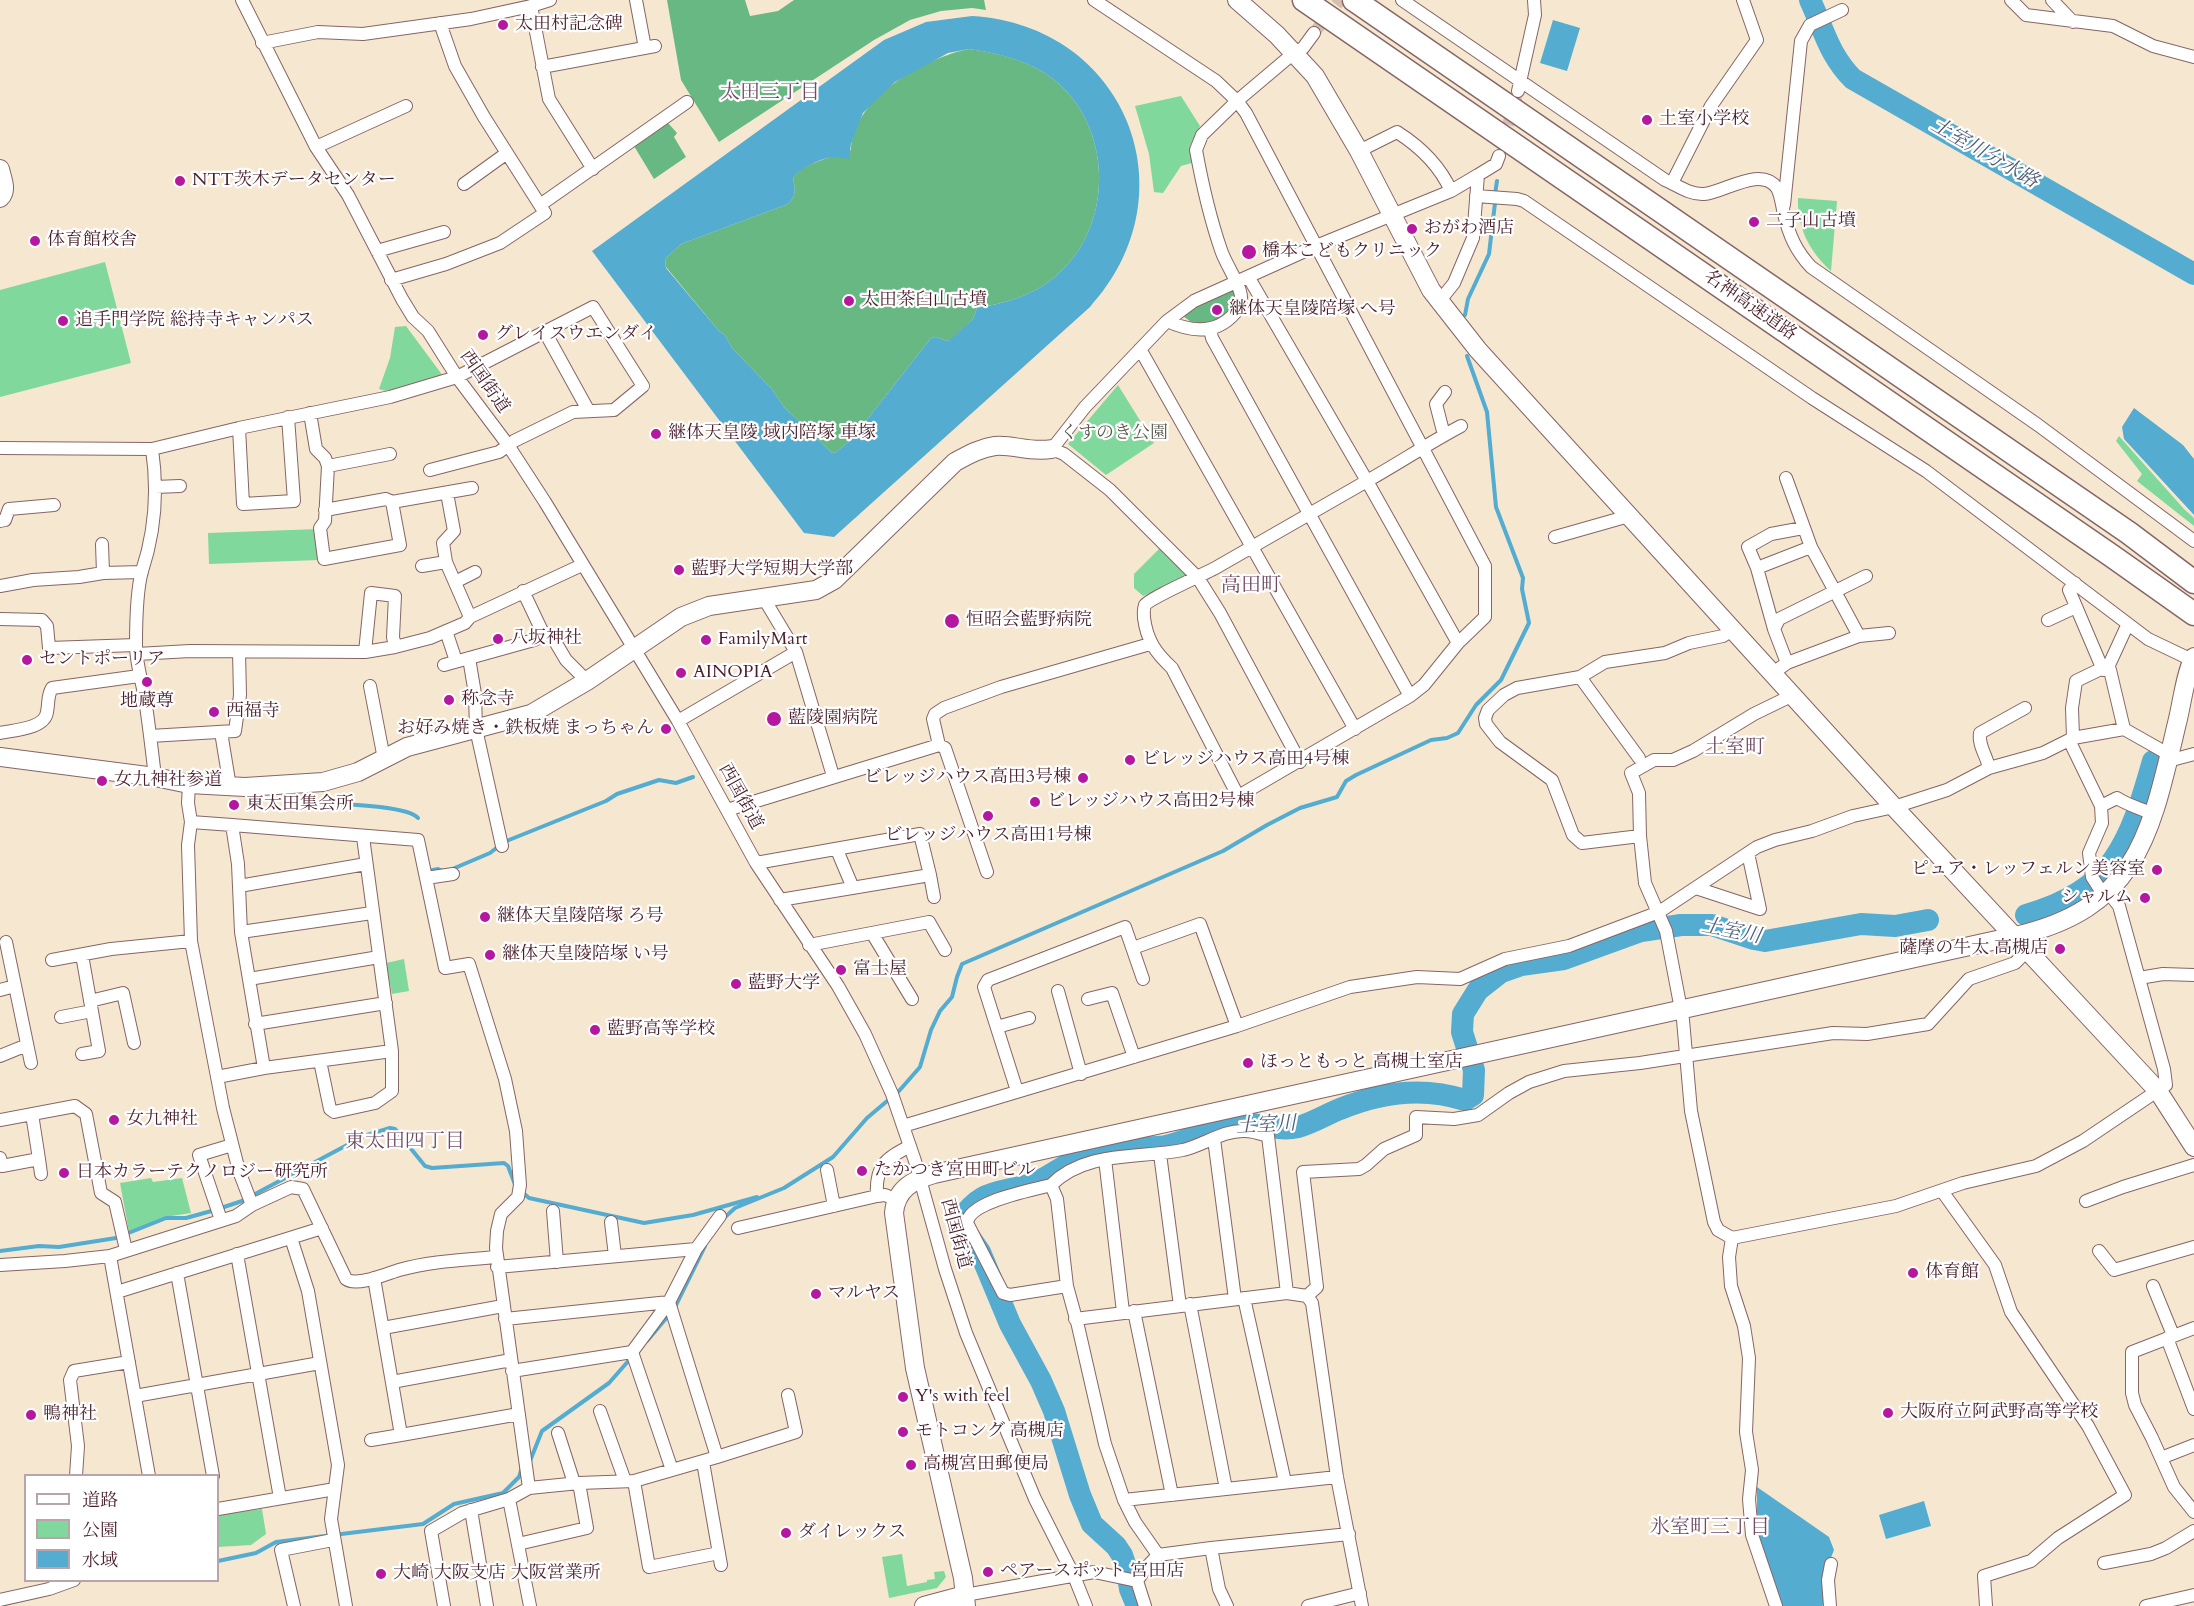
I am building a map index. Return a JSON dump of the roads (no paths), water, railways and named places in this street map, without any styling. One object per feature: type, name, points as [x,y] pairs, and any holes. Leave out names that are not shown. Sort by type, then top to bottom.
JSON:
[{"type":"highway","name":"名神高速道路","points":[[1304,0],[2194,614]]},
{"type":"highway","name":"名神高速道路","points":[[1354,0],[2129,533],[2194,582]]},
{"type":"street","name":"西国街道","points":[[242,0],[316,147],[348,195],[391,280],[413,317],[428,331],[457,377],[508,446],[678,721],[756,863],[838,986],[865,1034],[892,1094],[910,1146],[945,1269],[964,1326],[1035,1499],[1074,1576],[1086,1606]]},
{"type":"street","points":[[262,43],[318,32],[363,34],[471,19],[550,0]]},
{"type":"street","points":[[542,67],[650,47],[636,0]]},
{"type":"street","points":[[1094,0],[1216,81],[1246,113],[1424,447],[1485,566],[1485,617],[1458,643],[1424,685],[1410,696],[1300,762],[1242,794],[1236,792],[1172,668],[1150,644],[1143,608],[1149,600],[1198,578],[1368,481],[1424,447],[1444,435],[1461,426]]},
{"type":"street","points":[[1237,0],[1295,52],[1315,76],[1359,152],[1438,303],[1732,630],[1780,668]]},
{"type":"street","points":[[1402,0],[1520,87],[1671,183],[1694,193],[1704,194],[1736,183],[1761,178],[1776,187],[1789,234],[1798,254],[1810,267],[2038,425],[2194,541]]},
{"type":"street","points":[[1520,87],[1535,15],[1534,0]]},
{"type":"street","points":[[1671,183],[1711,106],[1757,40],[1743,0]]},
{"type":"street","points":[[2011,0],[2026,15],[2113,26],[2153,46],[2194,57]]},
{"type":"street","points":[[2052,0],[2073,22]]},
{"type":"street","points":[[531,6],[549,99],[593,169]]},
{"type":"street","points":[[1783,209],[1801,41],[1809,25],[1842,10]]},
{"type":"street","points":[[391,280],[446,264],[500,243],[545,213],[455,66],[440,23]]},
{"type":"street","points":[[1167,321],[1181,327],[1210,328],[1226,323],[1240,308],[1242,295],[1221,250],[1196,150],[1202,135],[1237,101],[1295,52],[1303,48],[1314,33]]},
{"type":"street","points":[[540,205],[687,102]]},
{"type":"street","points":[[316,147],[406,106]]},
{"type":"street","points":[[1359,152],[1397,132],[1423,151],[1451,190]]},
{"type":"street","points":[[464,184],[507,153]]},
{"type":"street","points":[[1052,449],[1085,407],[1140,349],[1167,321],[1194,301],[1316,246],[1451,190],[1496,164],[1499,156]]},
{"type":"street","points":[[0,170],[5,189],[0,198]]},
{"type":"street","points":[[1438,303],[1454,283],[1473,238],[1478,175]]},
{"type":"street","points":[[965,1600],[960,1567],[915,1368],[894,1221],[897,1200],[906,1186],[920,1178],[2038,931],[2079,913],[2105,893],[2121,877],[2137,854],[2155,815],[2193,660],[2148,639],[1926,471],[1812,398],[1547,216],[1517,198],[1478,197]]},
{"type":"street","points":[[377,252],[444,232]]},
{"type":"street","points":[[1249,278],[1368,481],[1458,643]]},
{"type":"street","points":[[0,448],[152,448],[288,417],[390,397],[457,377],[593,307],[643,386],[614,410],[573,412],[514,441],[499,452],[430,470]]},
{"type":"street","points":[[1210,328],[1212,338],[1410,696]]},
{"type":"street","points":[[545,332],[588,410]]},
{"type":"street","points":[[1140,349],[1355,729]]},
{"type":"street","points":[[1444,435],[1436,404],[1445,393]]},
{"type":"street","points":[[310,413],[316,449],[328,465],[325,521],[320,528],[324,559],[400,545],[392,502]]},
{"type":"street","points":[[239,428],[243,504],[294,501],[288,417]]},
{"type":"street","points":[[0,757],[155,777],[189,784],[230,787],[315,783],[350,775],[407,747],[531,714],[587,681],[681,617],[696,611],[709,606],[816,590],[834,580],[955,462],[977,450],[996,446],[1037,452],[1052,449],[1064,454],[1110,490],[1198,578],[1220,613],[1300,762]]},
{"type":"street","points":[[152,448],[155,487],[151,538],[142,572],[137,649],[155,777]]},
{"type":"street","points":[[328,465],[390,454]]},
{"type":"street","points":[[1786,478],[1811,547],[1859,636]]},
{"type":"street","points":[[155,487],[180,486]]},
{"type":"street","points":[[325,510],[386,499],[392,502],[472,488]]},
{"type":"street","points":[[447,493],[454,531],[443,543],[446,562],[470,617]]},
{"type":"street","points":[[0,521],[5,520],[9,509],[54,505]]},
{"type":"street","points":[[1555,537],[1629,516]]},
{"type":"street","points":[[1803,528],[1771,534],[1748,547],[1757,568],[1774,629],[1780,668],[1793,695],[2158,1091],[2194,1147]]},
{"type":"street","points":[[102,544],[104,573]]},
{"type":"street","points":[[1757,568],[1811,547]]},
{"type":"street","points":[[422,566],[446,562]]},
{"type":"street","points":[[0,619],[42,620],[47,626],[49,648],[365,652],[430,638],[465,623],[470,617],[523,591],[582,565]]},
{"type":"street","points":[[0,586],[33,580],[104,573],[142,572]]},
{"type":"street","points":[[455,582],[475,572]]},
{"type":"street","points":[[1774,629],[1779,620],[1866,576]]},
{"type":"street","points":[[2074,583],[2069,590],[2103,670]]},
{"type":"street","points":[[523,591],[542,631],[553,638],[566,660],[587,681]]},
{"type":"street","points":[[365,652],[371,593],[395,596],[393,636],[395,647]]},
{"type":"street","points":[[763,597],[796,652],[833,776]]},
{"type":"street","points":[[2048,620],[2076,607]]},
{"type":"street","points":[[1793,695],[1754,714],[1693,751],[1673,760],[1654,760],[1631,773],[1638,793],[1645,883],[1666,931],[1681,1009],[1691,1110],[1714,1222],[1718,1230],[1732,1238],[1896,1206],[1963,1183],[2026,1169],[2046,1162],[2083,1141],[2166,1084],[2119,906],[2092,877],[2089,853],[2102,823],[2101,807],[2071,739],[2076,681],[2103,670],[2109,665],[2126,628]]},
{"type":"street","points":[[1640,836],[1582,843],[1578,841],[1551,780],[1500,742],[1486,724],[1485,718],[1488,710],[1510,690],[1580,676],[1605,662],[1665,653],[1689,643],[1723,636],[1732,630]]},
{"type":"street","points":[[446,631],[456,661],[475,694],[476,729],[502,844]]},
{"type":"street","points":[[456,661],[534,640],[547,633]]},
{"type":"street","points":[[1780,668],[1859,636],[1889,633]]},
{"type":"street","points":[[939,745],[933,719],[935,714],[944,708],[1032,677],[1150,644]]},
{"type":"street","points":[[150,736],[235,731],[240,695],[239,652]]},
{"type":"street","points":[[678,721],[796,652]]},
{"type":"street","points":[[2103,670],[2110,670],[2124,729]]},
{"type":"street","points":[[0,733],[43,721],[47,716],[49,694],[52,688],[139,676]]},
{"type":"street","points":[[1580,676],[1639,758]]},
{"type":"street","points":[[370,686],[384,759]]},
{"type":"street","points":[[1989,768],[1988,760],[1979,741],[1980,733],[2025,708]]},
{"type":"street","points":[[903,1126],[1237,1026],[1350,987],[1417,977],[1454,979],[1467,977],[1505,959],[1569,946],[1659,912],[1748,853],[1775,840],[1947,790],[1989,768],[2043,753],[2071,739],[2124,729],[2169,758],[2194,754]]},
{"type":"street","points":[[221,732],[230,787]]},
{"type":"street","points":[[727,810],[939,745],[945,748],[987,872]]},
{"type":"street","points":[[189,784],[191,941],[232,1145],[239,1172],[252,1205]]},
{"type":"street","points":[[2101,807],[2117,798],[2130,806],[2155,815]]},
{"type":"street","points":[[190,822],[418,840],[445,968],[469,964],[505,1079],[516,1131],[519,1191],[501,1214],[497,1231],[497,1262],[529,1488]]},
{"type":"street","points":[[232,825],[239,886],[241,932],[264,1068]]},
{"type":"street","points":[[756,863],[920,834],[934,897]]},
{"type":"street","points":[[320,1061],[330,1109],[334,1112],[375,1104],[392,1092],[392,1051],[363,837]]},
{"type":"street","points":[[837,850],[853,888]]},
{"type":"street","points":[[1696,888],[1760,909],[1748,853]]},
{"type":"street","points":[[239,886],[366,864]]},
{"type":"street","points":[[426,878],[453,874]]},
{"type":"street","points":[[780,900],[930,875]]},
{"type":"street","points":[[241,932],[372,913]]},
{"type":"street","points":[[809,945],[928,922],[945,950]]},
{"type":"street","points":[[1133,948],[1200,924],[1237,1026]]},
{"type":"street","points":[[1017,1091],[984,987],[988,980],[1125,927],[1143,979]]},
{"type":"street","points":[[872,933],[912,999]]},
{"type":"street","points":[[52,960],[111,949],[191,941]]},
{"type":"street","points":[[6,942],[5,957],[15,986],[31,1063]]},
{"type":"street","points":[[82,954],[99,1051],[82,1054]]},
{"type":"street","points":[[249,979],[379,957]]},
{"type":"street","points":[[1307,1296],[1317,1287],[1303,1172],[1359,1169],[1384,1149],[1416,1135],[1416,1117],[1454,1119],[1478,1116],[1509,1093],[1548,1075],[1564,1071],[1640,1063],[1833,1033],[1867,1034],[1928,1024],[1969,979],[2015,963],[2021,957]]},
{"type":"street","points":[[2139,978],[2163,974],[2194,975]]},
{"type":"street","points":[[0,990],[15,986]]},
{"type":"street","points":[[1058,991],[1081,1074]]},
{"type":"street","points":[[61,1017],[123,993],[134,1043]]},
{"type":"street","points":[[1088,999],[1112,993],[1134,1057]]},
{"type":"street","points":[[255,1024],[386,1002]]},
{"type":"street","points":[[997,1027],[1029,1018]]},
{"type":"street","points":[[0,1056],[27,1046]]},
{"type":"street","points":[[217,1077],[264,1068],[392,1051]]},
{"type":"street","points":[[0,1120],[75,1106],[86,1114],[101,1193],[115,1202],[126,1250]]},
{"type":"street","points":[[32,1114],[41,1174]]},
{"type":"street","points":[[1067,1286],[1010,1295],[1003,1293],[968,1223],[970,1214],[989,1202],[1051,1185],[1062,1174],[1078,1167],[1122,1156],[1160,1154],[1195,1147],[1214,1138],[1245,1131],[1268,1136],[1287,1293]]},
{"type":"street","points":[[1214,1138],[1239,1299],[1285,1482]]},
{"type":"street","points":[[221,1220],[199,1155],[232,1145]]},
{"type":"street","points":[[877,1196],[881,1167],[895,1154],[910,1146]]},
{"type":"street","points":[[1160,1154],[1185,1305],[1226,1489]]},
{"type":"street","points":[[0,1158],[2,1166],[39,1160]]},
{"type":"street","points":[[1105,1159],[1129,1312],[1172,1495]]},
{"type":"street","points":[[2086,1202],[2123,1187],[2194,1165]]},
{"type":"street","points":[[827,1170],[834,1206]]},
{"type":"street","points":[[1051,1185],[1057,1199],[1067,1286],[1105,1444],[1124,1500],[1135,1522],[1158,1555]]},
{"type":"street","points":[[0,1265],[110,1256],[236,1215],[252,1205],[297,1186],[303,1189],[346,1279],[353,1282],[414,1267],[497,1262],[557,1262],[696,1249]]},
{"type":"street","points":[[1942,1191],[1995,1265],[2011,1312],[2088,1426],[2125,1495],[2058,1538],[2031,1561],[1984,1576],[1986,1606]]},
{"type":"street","points":[[738,1228],[760,1217],[834,1206],[877,1196],[885,1195],[897,1200]]},
{"type":"street","points":[[553,1211],[557,1262]]},
{"type":"street","points":[[392,1382],[632,1352],[669,1302],[696,1249],[720,1216]]},
{"type":"street","points":[[611,1222],[615,1256]]},
{"type":"street","points":[[117,1292],[322,1228]]},
{"type":"street","points":[[291,1238],[308,1291],[338,1465],[331,1519],[346,1606]]},
{"type":"street","points":[[1732,1238],[1730,1276],[1733,1295],[1746,1336],[1749,1358],[1746,1432],[1752,1470],[1749,1499],[1752,1535],[1776,1606]]},
{"type":"street","points":[[2099,1251],[2114,1270],[2194,1247]]},
{"type":"street","points":[[237,1254],[280,1498]]},
{"type":"street","points":[[110,1256],[149,1474]]},
{"type":"street","points":[[177,1273],[213,1474]]},
{"type":"street","points":[[374,1278],[401,1434]]},
{"type":"street","points":[[2153,1286],[2194,1409]]},
{"type":"street","points":[[1075,1319],[1287,1293],[1307,1296],[1312,1302],[1337,1477],[1362,1606]]},
{"type":"street","points":[[383,1328],[504,1313],[669,1302]]},
{"type":"street","points":[[669,1302],[717,1457]]},
{"type":"street","points":[[2194,1328],[2132,1352],[2132,1393],[2135,1405],[2174,1487],[2194,1512]]},
{"type":"street","points":[[632,1352],[672,1470]]},
{"type":"street","points":[[76,1474],[78,1446],[69,1380],[74,1371],[129,1362]]},
{"type":"street","points":[[135,1396],[320,1363]]},
{"type":"street","points":[[444,1606],[431,1531],[462,1513],[509,1499],[529,1488],[629,1481],[703,1462],[795,1432],[788,1395]]},
{"type":"street","points":[[600,1411],[629,1481],[650,1567],[720,1559],[703,1462]]},
{"type":"street","points":[[371,1440],[519,1414]]},
{"type":"street","points":[[518,1544],[587,1528],[577,1483],[558,1433]]},
{"type":"street","points":[[2161,1458],[2194,1445]]},
{"type":"street","points":[[1124,1500],[1337,1477]]},
{"type":"street","points":[[219,1506],[335,1489]]},
{"type":"street","points":[[509,1499],[530,1606]]},
{"type":"street","points":[[471,1510],[487,1606]]},
{"type":"street","points":[[2104,1563],[2151,1554],[2194,1531]]},
{"type":"street","points":[[1137,1581],[1158,1555],[1349,1534]]},
{"type":"street","points":[[294,1606],[281,1550],[333,1540]]},
{"type":"street","points":[[1211,1548],[1219,1589],[1227,1606]]},
{"type":"street","points":[[1830,1606],[1828,1580],[1831,1564]]},
{"type":"street","points":[[924,1606],[965,1600],[1094,1572],[1137,1581]]},
{"type":"street","points":[[1137,1581],[1145,1606]]},
{"type":"street","points":[[0,1600],[49,1585],[68,1582]]},
{"type":"street","points":[[1308,1606],[1360,1593]]},
{"type":"street","points":[[2146,1606],[2194,1595]]},
{"type":"water","points":[[972,16],[1025,26],[1070,49],[1104,82],[1127,122],[1139,167],[1137,215],[1121,262],[1090,307],[834,537],[804,533],[592,251],[884,40],[926,22]],"holes":[[[969,49],[997,54],[1043,72],[1066,91],[1083,115],[1094,142],[1099,171],[1098,200],[1090,228],[1076,254],[1047,283],[1018,298],[977,308],[973,319],[950,340],[931,338],[851,440],[832,453],[784,407],[771,388],[732,348],[725,335],[719,331],[666,268],[665,259],[681,244],[788,204],[795,192],[793,178],[801,171],[823,159],[836,157],[849,159],[851,144],[863,113],[895,82],[948,53]]]},
{"type":"water","points":[[1553,20],[1580,28],[1567,71],[1540,63]]},
{"type":"water","points":[[2134,408],[2183,445],[2194,459],[2194,515],[2124,439],[2122,427]]},
{"type":"water","points":[[1757,1487],[1829,1537],[1834,1550],[1824,1575],[1824,1604],[1822,1606],[1781,1606],[1757,1532]]},
{"type":"water","points":[[1924,1501],[1931,1526],[1886,1539],[1879,1515]]},
{"type":"waterway","name":"土室川分水路","points":[[1810,0],[1838,61],[1853,79],[2194,274]]},
{"type":"waterway","points":[[1495,194],[1497,181]]},
{"type":"waterway","points":[[1465,315],[1468,299],[1489,254],[1495,203]]},
{"type":"waterway","points":[[724,1218],[735,1208],[784,1188],[833,1157],[867,1118],[899,1091],[920,1067],[931,1030],[940,1011],[952,997],[962,964],[1223,851],[1300,808],[1337,797],[1346,781],[1356,775],[1431,740],[1447,738],[1458,733],[1476,705],[1501,680],[1529,623],[1522,589],[1523,578],[1496,507],[1487,412],[1467,356]]},
{"type":"waterway","name":"土室川","points":[[2026,915],[2056,905],[2080,892],[2099,877],[2114,859],[2136,816],[2153,761]]},
{"type":"waterway","points":[[450,870],[490,853],[504,842],[606,801],[617,794],[659,780],[676,783],[693,777]]},
{"type":"waterway","points":[[304,802],[382,807],[411,813],[418,818]]},
{"type":"waterway","points":[[428,871],[438,869],[443,871]]},
{"type":"waterway","name":"土室川","points":[[1137,1606],[1130,1589],[1122,1555],[1116,1546],[1092,1524],[1080,1495],[1054,1411],[1041,1381],[1010,1324],[980,1252],[959,1222],[974,1204],[997,1192],[1035,1183],[1070,1163],[1107,1151],[1166,1146],[1230,1125],[1298,1127],[1355,1103],[1386,1095],[1433,1093],[1465,1100],[1473,1095],[1474,1070],[1462,1032],[1463,1014],[1478,990],[1501,972],[1521,965],[1564,959],[1641,931],[1681,925],[1712,925],[1765,941],[1861,924],[1895,926],[1928,920]]},
{"type":"waterway","points":[[0,1251],[39,1246],[59,1247],[116,1238],[166,1218],[186,1218],[215,1210],[242,1201],[364,1136],[390,1128],[395,1129],[425,1166],[432,1168],[504,1163],[508,1166],[516,1187]]},
{"type":"waterway","points":[[521,1191],[529,1198],[644,1223],[693,1215],[757,1197]]},
{"type":"waterway","points":[[675,1307],[705,1246]]},
{"type":"waterway","points":[[647,1341],[669,1315]]},
{"type":"waterway","points":[[530,1461],[542,1431],[609,1383],[631,1358]]},
{"type":"waterway","points":[[219,1561],[256,1553],[276,1542],[423,1524],[454,1504],[503,1493],[519,1477],[522,1467]]},
{"type":"tunnel","points":[[1314,33],[1340,0]]},
{"type":"tunnel","points":[[1503,142],[1518,91]]},
{"type":"place","name":"太田村記念碑","points":[[503,25]]},
{"type":"place","name":"土室小学校","points":[[1647,120]]},
{"type":"place","name":"NTT茨木データセンター","points":[[180,181]]},
{"type":"place","name":"二子山古墳","points":[[1754,222]]},
{"type":"place","name":"おがわ酒店","points":[[1412,229]]},
{"type":"place","name":"体育館校舎","points":[[35,241]]},
{"type":"place","name":"橋本こどもクリニック","points":[[1249,252]]},
{"type":"place","name":"太田茶臼山古墳","points":[[849,301]]},
{"type":"place","name":"継体天皇陵陪塚 へ号","points":[[1217,310]]},
{"type":"place","name":"追手門学院 総持寺キャンパス","points":[[63,321]]},
{"type":"place","name":"グレイスウエンダイ","points":[[483,335]]},
{"type":"place","name":"継体天皇陵 域内陪塚 車塚","points":[[656,434]]},
{"type":"place","name":"藍野大学短期大学部","points":[[679,570]]},
{"type":"place","name":"恒昭会藍野病院","points":[[952,621]]},
{"type":"place","name":"八坂神社","points":[[498,639]]},
{"type":"place","name":"FamilyMart","points":[[706,640]]},
{"type":"place","name":"セントポーリア","points":[[27,660]]},
{"type":"place","name":"AINOPIA","points":[[681,673]]},
{"type":"place","name":"地蔵尊","points":[[147,682]]},
{"type":"place","name":"称念寺","points":[[449,700]]},
{"type":"place","name":"西福寺","points":[[214,712]]},
{"type":"place","name":"藍陵園病院","points":[[774,719]]},
{"type":"place","name":"お好み焼き・鉄板焼 まっちゃん","points":[[666,729]]},
{"type":"place","name":"ビレッジハウス高田4号棟","points":[[1130,760]]},
{"type":"place","name":"ビレッジハウス高田3号棟","points":[[1083,778]]},
{"type":"place","name":"女九神社参道","points":[[102,781]]},
{"type":"place","name":"ビレッジハウス高田2号棟","points":[[1035,802]]},
{"type":"place","name":"東太田集会所","points":[[234,805]]},
{"type":"place","name":"ビレッジハウス高田1号棟","points":[[988,816]]},
{"type":"place","name":"ピュア・レッフェルン美容室","points":[[2157,870]]},
{"type":"place","name":"シャルム","points":[[2145,898]]},
{"type":"place","name":"継体天皇陵陪塚 ろ号","points":[[485,917]]},
{"type":"place","name":"薩摩の牛太 高槻店","points":[[2060,949]]},
{"type":"place","name":"継体天皇陵陪塚 い号","points":[[490,955]]},
{"type":"place","name":"富士屋","points":[[841,970]]},
{"type":"place","name":"藍野大学","points":[[736,984]]},
{"type":"place","name":"藍野高等学校","points":[[595,1030]]},
{"type":"place","name":"ほっともっと 高槻土室店","points":[[1248,1063]]},
{"type":"place","name":"女九神社","points":[[114,1120]]},
{"type":"place","name":"たかつき宮田町ビル","points":[[862,1171]]},
{"type":"place","name":"日本カラーテクノロジー研究所","points":[[64,1173]]},
{"type":"place","name":"体育館","points":[[1913,1273]]},
{"type":"place","name":"マルヤス","points":[[816,1294]]},
{"type":"place","name":"Y's with feel","points":[[903,1397]]},
{"type":"place","name":"大阪府立阿武野高等学校","points":[[1888,1413]]},
{"type":"place","name":"鴨神社","points":[[31,1415]]},
{"type":"place","name":"モトコング 高槻店","points":[[903,1432]]},
{"type":"place","name":"高槻宮田郵便局","points":[[911,1465]]},
{"type":"place","name":"ダイレックス","points":[[786,1533]]},
{"type":"place","name":"ペアースポット 宮田店","points":[[988,1572]]},
{"type":"place","name":"大崎 大阪支店 大阪営業所","points":[[381,1574]]},
{"type":"district","name":"太田三丁目","points":[[770,93]]},
{"type":"district","name":"高田町","points":[[1251,586]]},
{"type":"district","name":"土室町","points":[[1735,748]]},
{"type":"district","name":"東太田四丁目","points":[[405,1142]]},
{"type":"district","name":"氷室町三丁目","points":[[1710,1528]]},
{"type":"park label","name":"くすのき公園","points":[[1114,434]]}]
